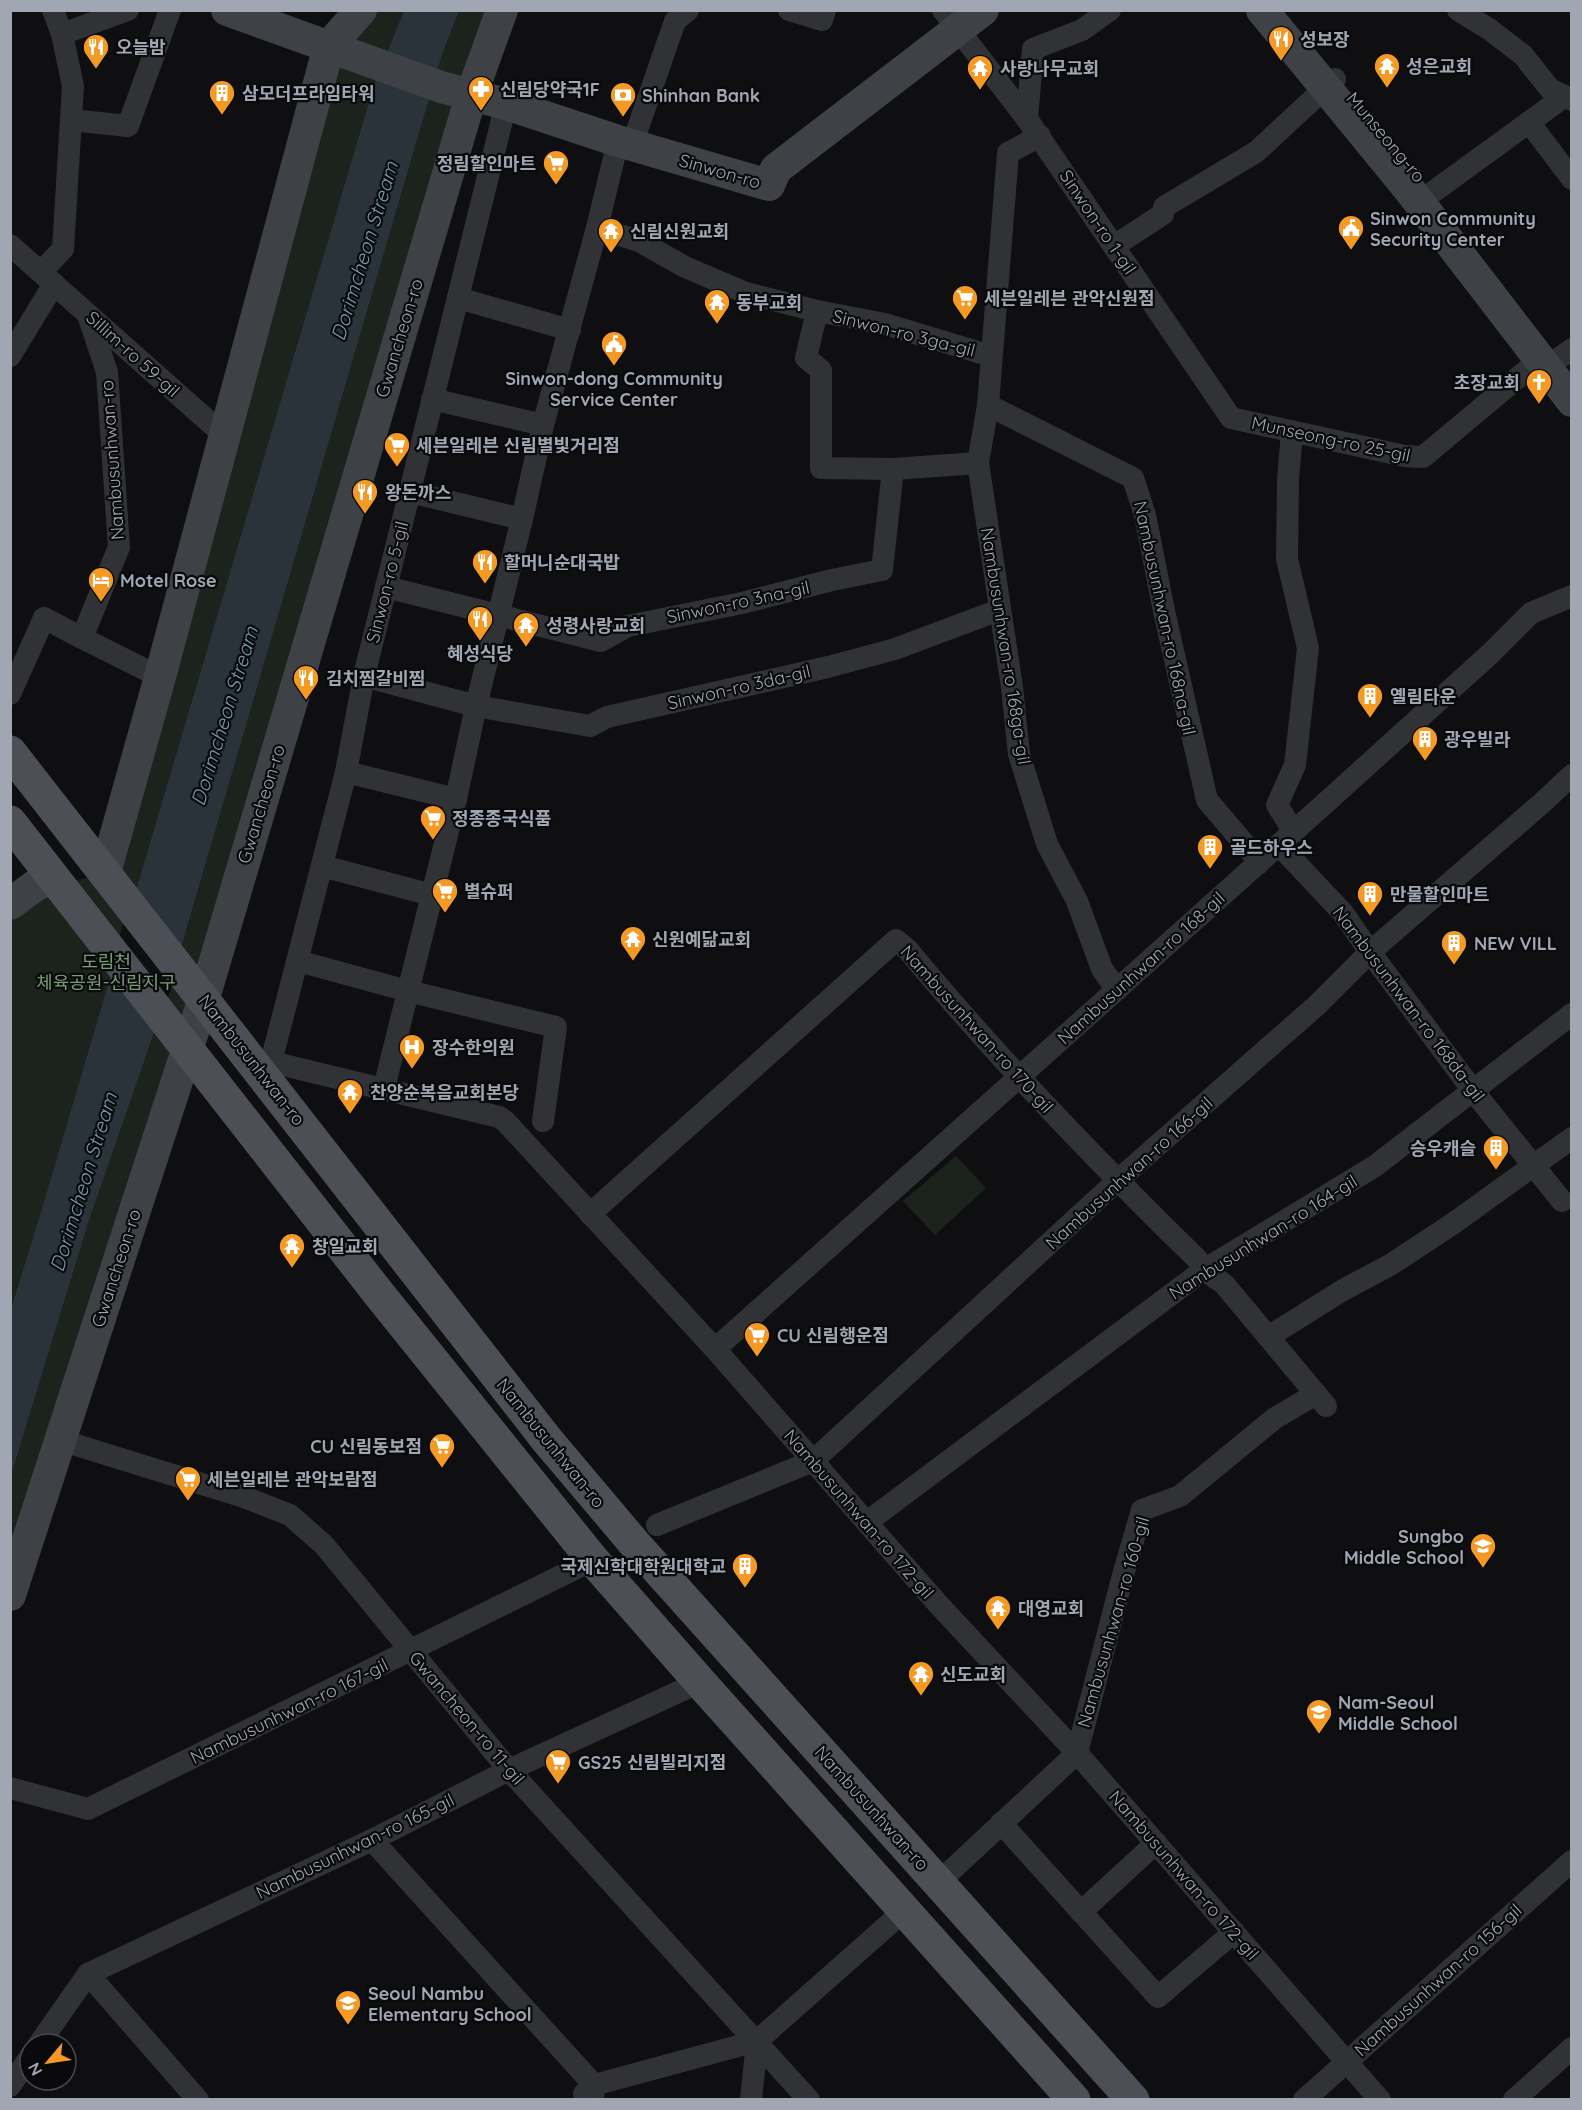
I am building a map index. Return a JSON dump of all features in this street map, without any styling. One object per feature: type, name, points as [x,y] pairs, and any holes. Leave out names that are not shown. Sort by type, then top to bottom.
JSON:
[{"type":"main road","points":[[226,10],[338,50]]},
{"type":"main road","points":[[105,873],[225,436],[338,50],[361,10]]},
{"type":"main road","name":"Gwancheon-ro","points":[[10,1595],[204,998],[471,96],[502,10]]},
{"type":"main road","name":"Sinwon-ro","points":[[338,50],[441,87],[507,104],[625,143],[769,185],[776,169],[951,20],[983,10]]},
{"type":"main road","points":[[1262,10],[1331,83],[1408,188],[1560,361]]},
{"type":"main road","name":"Munseong-ro","points":[[1284,10],[1331,83],[1433,192]]},
{"type":"main road","points":[[1433,192],[1560,361],[1572,401]]},
{"type":"main road","name":"Nambusunhwan-ro","points":[[10,752],[204,998],[266,1066],[334,1166],[472,1345],[612,1517],[1133,2100]]},
{"type":"main road","points":[[10,822],[451,1385],[593,1560],[1074,2100]]},
{"type":"main road","points":[[10,904],[36,885],[53,877]]},
{"type":"main road","points":[[124,968],[135,977],[156,973],[164,954],[159,941]]},
{"type":"main road","points":[[300,1192],[295,1178],[301,1165],[307,1160],[321,1158],[334,1166]]},
{"type":"street","points":[[10,356],[63,249],[73,86],[62,34],[53,10]]},
{"type":"street","points":[[62,34],[128,10]]},
{"type":"street","points":[[71,120],[128,126],[170,10]]},
{"type":"street","points":[[384,1088],[456,799],[543,425],[597,228],[625,143],[675,21],[688,10]]},
{"type":"street","points":[[789,10],[822,20],[825,10]]},
{"type":"street","points":[[1033,128],[1033,49],[1082,30],[1110,10]]},
{"type":"street","points":[[1458,10],[1489,29],[1523,56],[1550,89],[1568,98]]},
{"type":"street","name":"Sinwon-ro 1-gil","points":[[951,20],[1033,128],[1231,418]]},
{"type":"street","points":[[1114,246],[1163,214],[1164,207],[1256,152],[1331,83]]},
{"type":"street","name":"Munseong-ro","points":[[1433,192],[1529,122],[1568,98]]},
{"type":"street","name":"Sinwon-ro 5-gil","points":[[266,1066],[298,961],[346,772],[364,676],[507,104]]},
{"type":"street","points":[[1529,122],[1572,179]]},
{"type":"street","name":"Nambusunhwan-ro 168ga-gil","points":[[1033,128],[1008,153],[988,405],[978,463],[1012,687],[1019,754],[1047,844],[1077,901],[1102,969],[1117,990]]},
{"type":"street","name":"Sinwon-ro 3ga-gil","points":[[597,228],[639,241],[685,267],[746,293],[817,311],[885,324],[991,356]]},
{"type":"street","name":"Sillim-ro 59-gil","points":[[10,245],[225,436]]},
{"type":"street","points":[[458,298],[570,330]]},
{"type":"street","name":"Sinwon-ro 3ga-gil","points":[[817,311],[806,358],[821,369],[821,468],[893,469]]},
{"type":"street","name":"Nambusunhwan-ro","points":[[82,638],[119,547],[107,372],[88,315]]},
{"type":"street","name":"Munseong-ro 25-gil","points":[[1231,418],[1405,456],[1423,457],[1560,361]]},
{"type":"street","points":[[432,399],[543,425]]},
{"type":"street","name":"Nambusunhwan-ro 168na-gil","points":[[988,405],[1133,478],[1144,515],[1207,800],[1259,861],[1258,864]]},
{"type":"street","name":"Nambusunhwan-ro 168da-gil","points":[[1292,432],[1288,480],[1287,559],[1308,648],[1295,765],[1277,805],[1286,838],[1474,1092],[1562,1202]]},
{"type":"street","points":[[893,469],[978,463]]},
{"type":"street","name":"Sinwon-ro 3na-gil","points":[[498,614],[601,641],[628,626],[742,603],[882,570],[893,469]]},
{"type":"street","points":[[410,492],[522,519]]},
{"type":"street","points":[[386,587],[498,614]]},
{"type":"street","name":"Nambusunhwan-ro 168-gil","points":[[714,1349],[1258,864],[1490,654],[1531,613],[1572,596]]},
{"type":"street","name":"Sinwon-ro 3da-gil","points":[[364,676],[476,706],[590,726],[607,717],[828,667],[895,649],[999,610]]},
{"type":"street","points":[[10,694],[44,618],[160,677]]},
{"type":"street","points":[[346,772],[456,799]]},
{"type":"street","name":"Nambusunhwan-ro 166-gil","points":[[657,1525],[813,1461],[1117,1181],[1306,1016],[1370,952],[1572,775]]},
{"type":"street","points":[[322,866],[432,895]]},
{"type":"street","name":"Nambusunhwan-ro 170-gil","points":[[590,1214],[896,940],[908,950],[1019,1077],[1117,1181],[1197,1259],[1204,1270],[1224,1284],[1321,1400]]},
{"type":"street","points":[[298,961],[408,991],[556,1027],[543,1121]]},
{"type":"street","name":"Nambusunhwan-ro 164-gil","points":[[867,1522],[1204,1270],[1375,1166],[1474,1092],[1572,1014]]},
{"type":"street","name":"Nambusunhwan-ro 172-gil","points":[[266,1066],[384,1088],[499,1117],[505,1122],[714,1349],[938,1604],[1077,1753],[1380,2100]]},
{"type":"street","points":[[1268,1337],[1343,1290],[1390,1265],[1572,1138]]},
{"type":"street","name":"Nambusunhwan-ro 160-gil","points":[[939,1882],[1077,1753],[1142,1510],[1180,1496],[1275,1418],[1321,1400]]},
{"type":"street","name":"Gwancheon-ro 11-gil","points":[[60,1440],[244,1497],[290,1515],[324,1545],[509,1770],[809,2100]]},
{"type":"street","name":"Nambusunhwan-ro 167-gil","points":[[10,1788],[88,1809],[593,1560]]},
{"type":"street","name":"Nambusunhwan-ro 165-gil","points":[[47,2032],[88,1974],[372,1840],[509,1770],[700,1682]]},
{"type":"street","points":[[1001,1823],[1158,1997],[1234,1932]]},
{"type":"street","points":[[372,1840],[589,2095],[757,2041],[905,1910]]},
{"type":"street","points":[[1081,1912],[1156,1843]]},
{"type":"street","name":"Nambusunhwan-ro 156-gil","points":[[1304,2100],[1572,1861]]},
{"type":"street","points":[[88,1974],[198,2100]]},
{"type":"street","points":[[751,2100],[757,2041]]},
{"type":"street","points":[[1514,2100],[1572,2048]]},
{"type":"green space","name":"도림천 체육공원-신림지구","points":[[369,11],[496,11],[208,965],[11,1562],[11,911],[54,884],[112,874],[331,68]]},
{"type":"green space","points":[[956,1156],[986,1188],[935,1235],[903,1201]]},
{"type":"water","name":"Dorimcheon Stream","points":[[404,11],[459,11],[442,54],[168,992],[88,1223],[11,1475],[11,1309],[375,82]]},
{"type":"pier","points":[[129,903],[178,966],[162,1017],[114,955]]},
{"type":"place","name":"성보장","points":[[1281,62]]},
{"type":"place","name":"오늘밤","points":[[96,70]]},
{"type":"place","name":"성은교회","points":[[1387,89]]},
{"type":"place","name":"사랑나무교회","points":[[980,91]]},
{"type":"place","name":"신림당약국1F","points":[[481,112]]},
{"type":"place","name":"삼모더프라임타워","points":[[222,116]]},
{"type":"place","name":"Shinhan Bank","points":[[623,118]]},
{"type":"place","name":"정림할인마트","points":[[556,186]]},
{"type":"place","name":"Sinwon Community Security Center","points":[[1351,251]]},
{"type":"place","name":"신림신원교회","points":[[611,254]]},
{"type":"place","name":"세븐일레븐 관악신원점","points":[[965,321]]},
{"type":"place","name":"동부교회","points":[[717,325]]},
{"type":"place","name":"Sinwon-dong Community Service Center","points":[[614,367]]},
{"type":"place","name":"초장교회","points":[[1539,405]]},
{"type":"place","name":"세븐일레븐 신림별빛거리점","points":[[397,468]]},
{"type":"place","name":"왕돈까스","points":[[365,515]]},
{"type":"place","name":"할머니순대국밥","points":[[485,585]]},
{"type":"place","name":"Motel Rose","points":[[101,603]]},
{"type":"place","name":"혜성식당","points":[[480,642]]},
{"type":"place","name":"성령사랑교회","points":[[526,648]]},
{"type":"place","name":"김치찜갈비찜","points":[[306,701]]},
{"type":"place","name":"옐림타운","points":[[1370,719]]},
{"type":"place","name":"광우빌라","points":[[1425,762]]},
{"type":"place","name":"정종종국식품","points":[[433,841]]},
{"type":"place","name":"골드하우스","points":[[1210,870]]},
{"type":"place","name":"별슈퍼","points":[[445,914]]},
{"type":"place","name":"만물할인마트","points":[[1370,917]]},
{"type":"place","name":"신원예닮교회","points":[[633,962]]},
{"type":"place","name":"NEW VILL","points":[[1454,966]]},
{"type":"place","name":"장수한의원","points":[[412,1070]]},
{"type":"place","name":"찬양순복음교회본당","points":[[350,1115]]},
{"type":"place","name":"승우캐슬","points":[[1496,1171]]},
{"type":"place","name":"창일교회","points":[[292,1269]]},
{"type":"place","name":"CU 신림행운점","points":[[757,1358]]},
{"type":"place","name":"CU 신림동보점","points":[[442,1469]]},
{"type":"place","name":"세븐일레븐 관악보람점","points":[[188,1502]]},
{"type":"place","name":"Sungbo Middle School","points":[[1483,1569]]},
{"type":"place","name":"국제신학대학원대학교","points":[[745,1589]]},
{"type":"place","name":"대영교회","points":[[998,1631]]},
{"type":"place","name":"신도교회","points":[[921,1697]]},
{"type":"place","name":"Nam-Seoul Middle School","points":[[1319,1735]]},
{"type":"place","name":"GS25 신림빌리지점","points":[[558,1785]]},
{"type":"place","name":"Seoul Nambu Elementary School","points":[[348,2026]]}]
